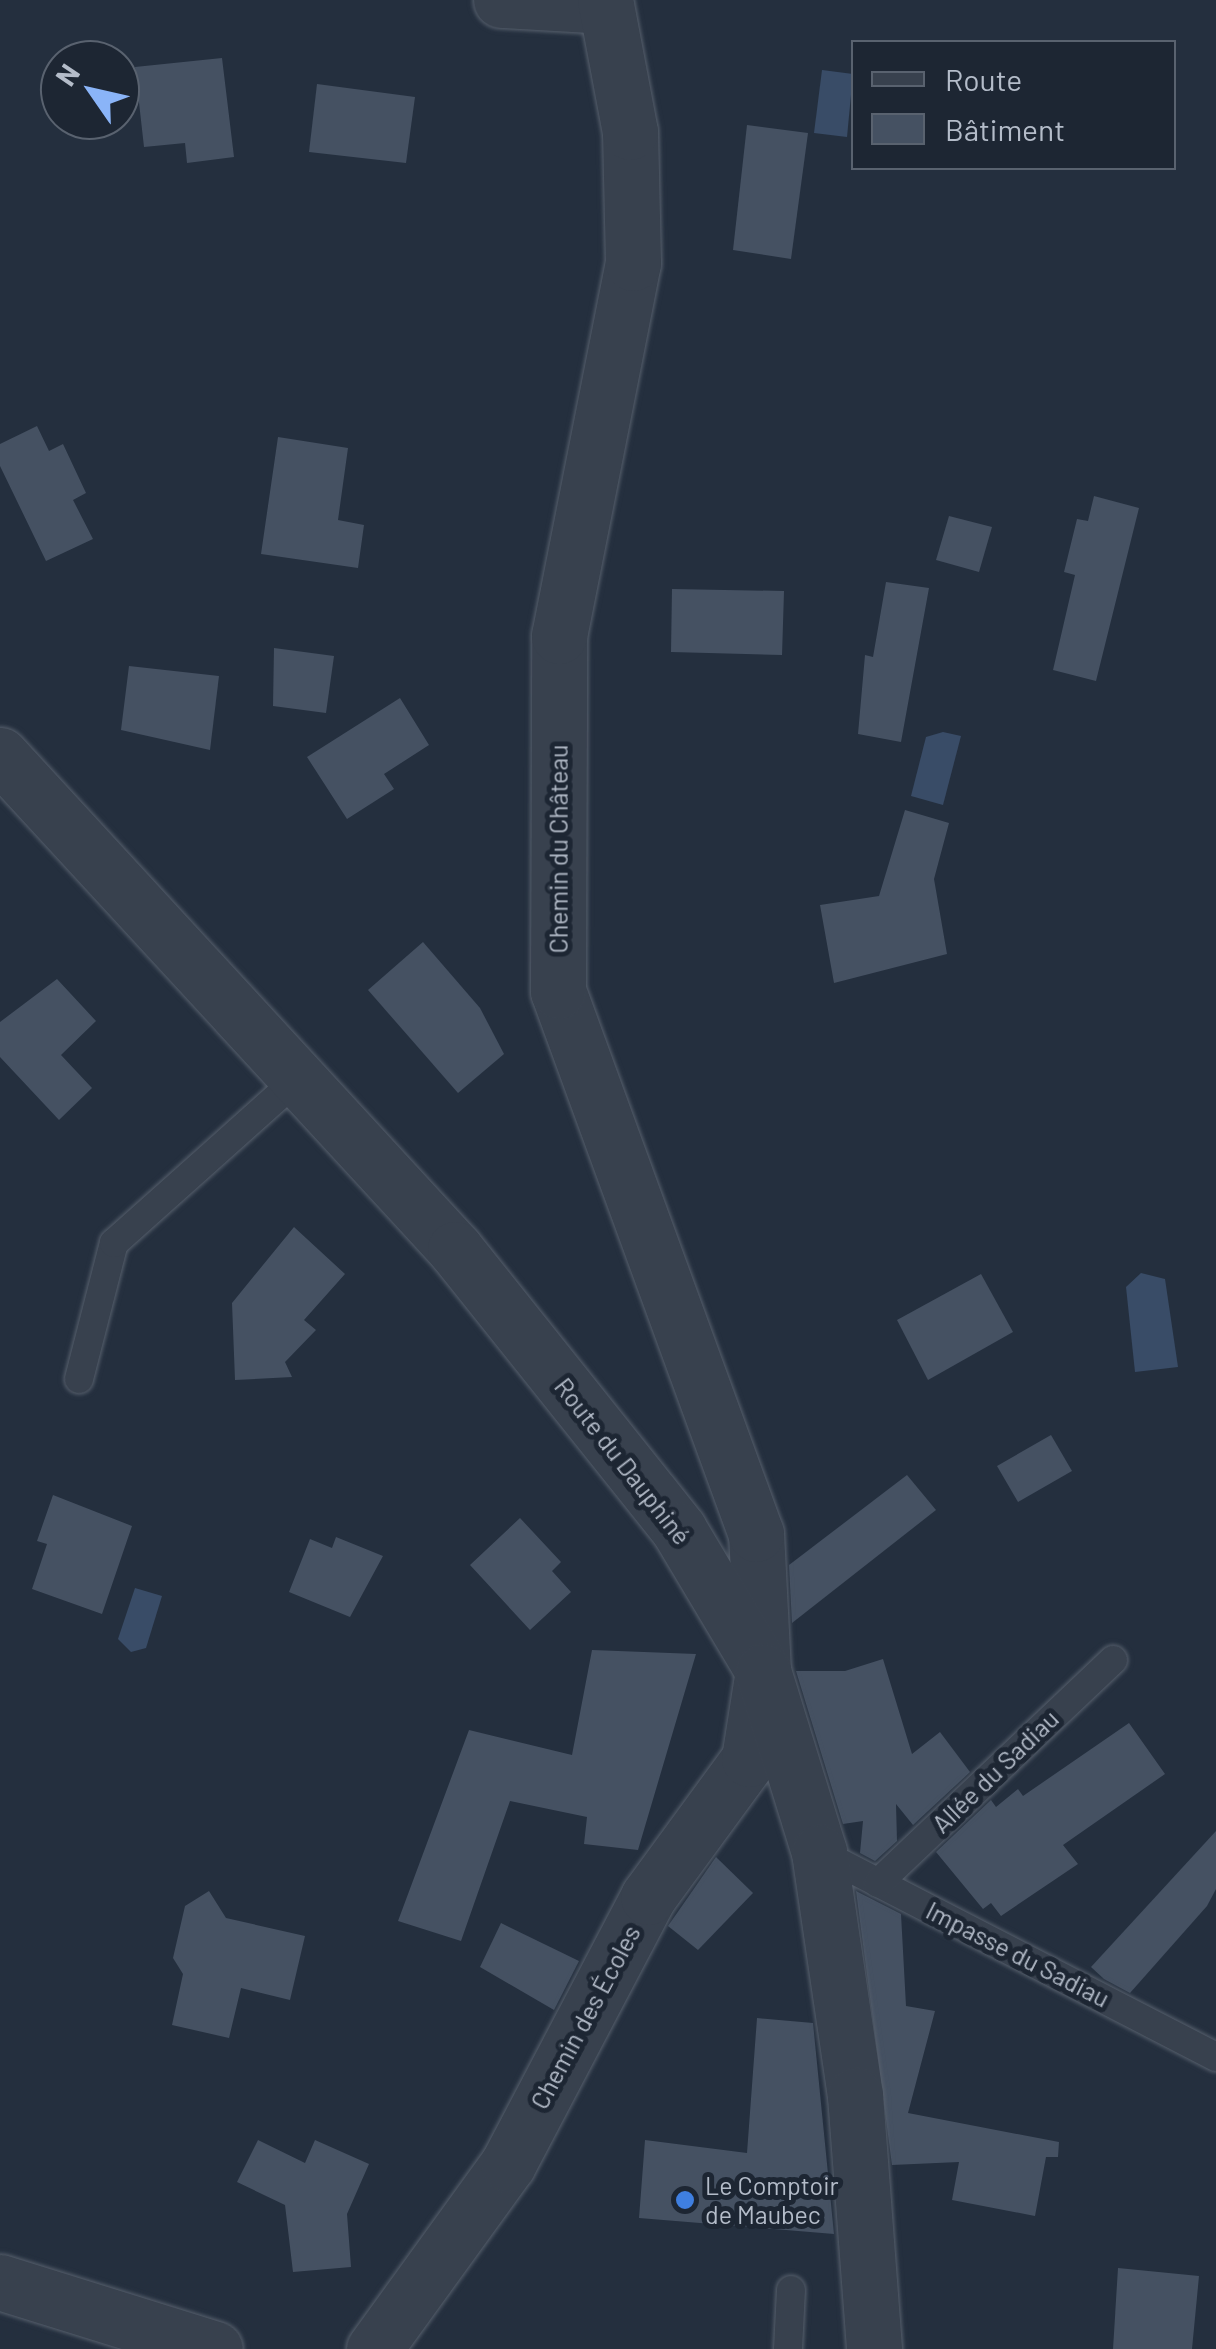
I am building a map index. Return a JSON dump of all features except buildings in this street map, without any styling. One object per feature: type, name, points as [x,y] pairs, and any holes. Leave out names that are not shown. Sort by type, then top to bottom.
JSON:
[{"type":"street","points":[[501,0],[606,3]]},
{"type":"street","name":"Chemin du Château","points":[[606,3],[630,132],[633,264],[559,636],[558,991],[756,1534],[763,1671]]},
{"type":"street","name":"Route du Dauphiné","points":[[0,755],[294,1081],[456,1249],[680,1530],[763,1671],[819,1852],[855,2095],[874,2349]]},
{"type":"street","name":"Chemin des Écoles","points":[[374,2349],[508,2164],[648,1897],[749,1758],[763,1671]]},
{"type":"street","points":[[0,2282],[215,2349]]},
{"type":"lane","points":[[80,1379],[114,1242],[294,1081]]},
{"type":"lane","name":"Allée du Sadiau","points":[[878,1882],[1112,1660]]},
{"type":"lane","name":"Impasse du Sadiau","points":[[819,1852],[1216,2057]]},
{"type":"lane","points":[[788,2349],[791,2290]]},
{"type":"water","points":[[822,70],[851,74],[847,137],[814,133]]},
{"type":"water","points":[[943,732],[961,736],[943,805],[911,796],[926,737]]},
{"type":"water","points":[[1141,1273],[1165,1279],[1178,1367],[1135,1372],[1126,1287]]},
{"type":"water","points":[[135,1588],[162,1596],[146,1648],[131,1652],[118,1639]]},
{"type":"place","name":"Le Comptoir de Maubec","points":[[685,2200]]}]
